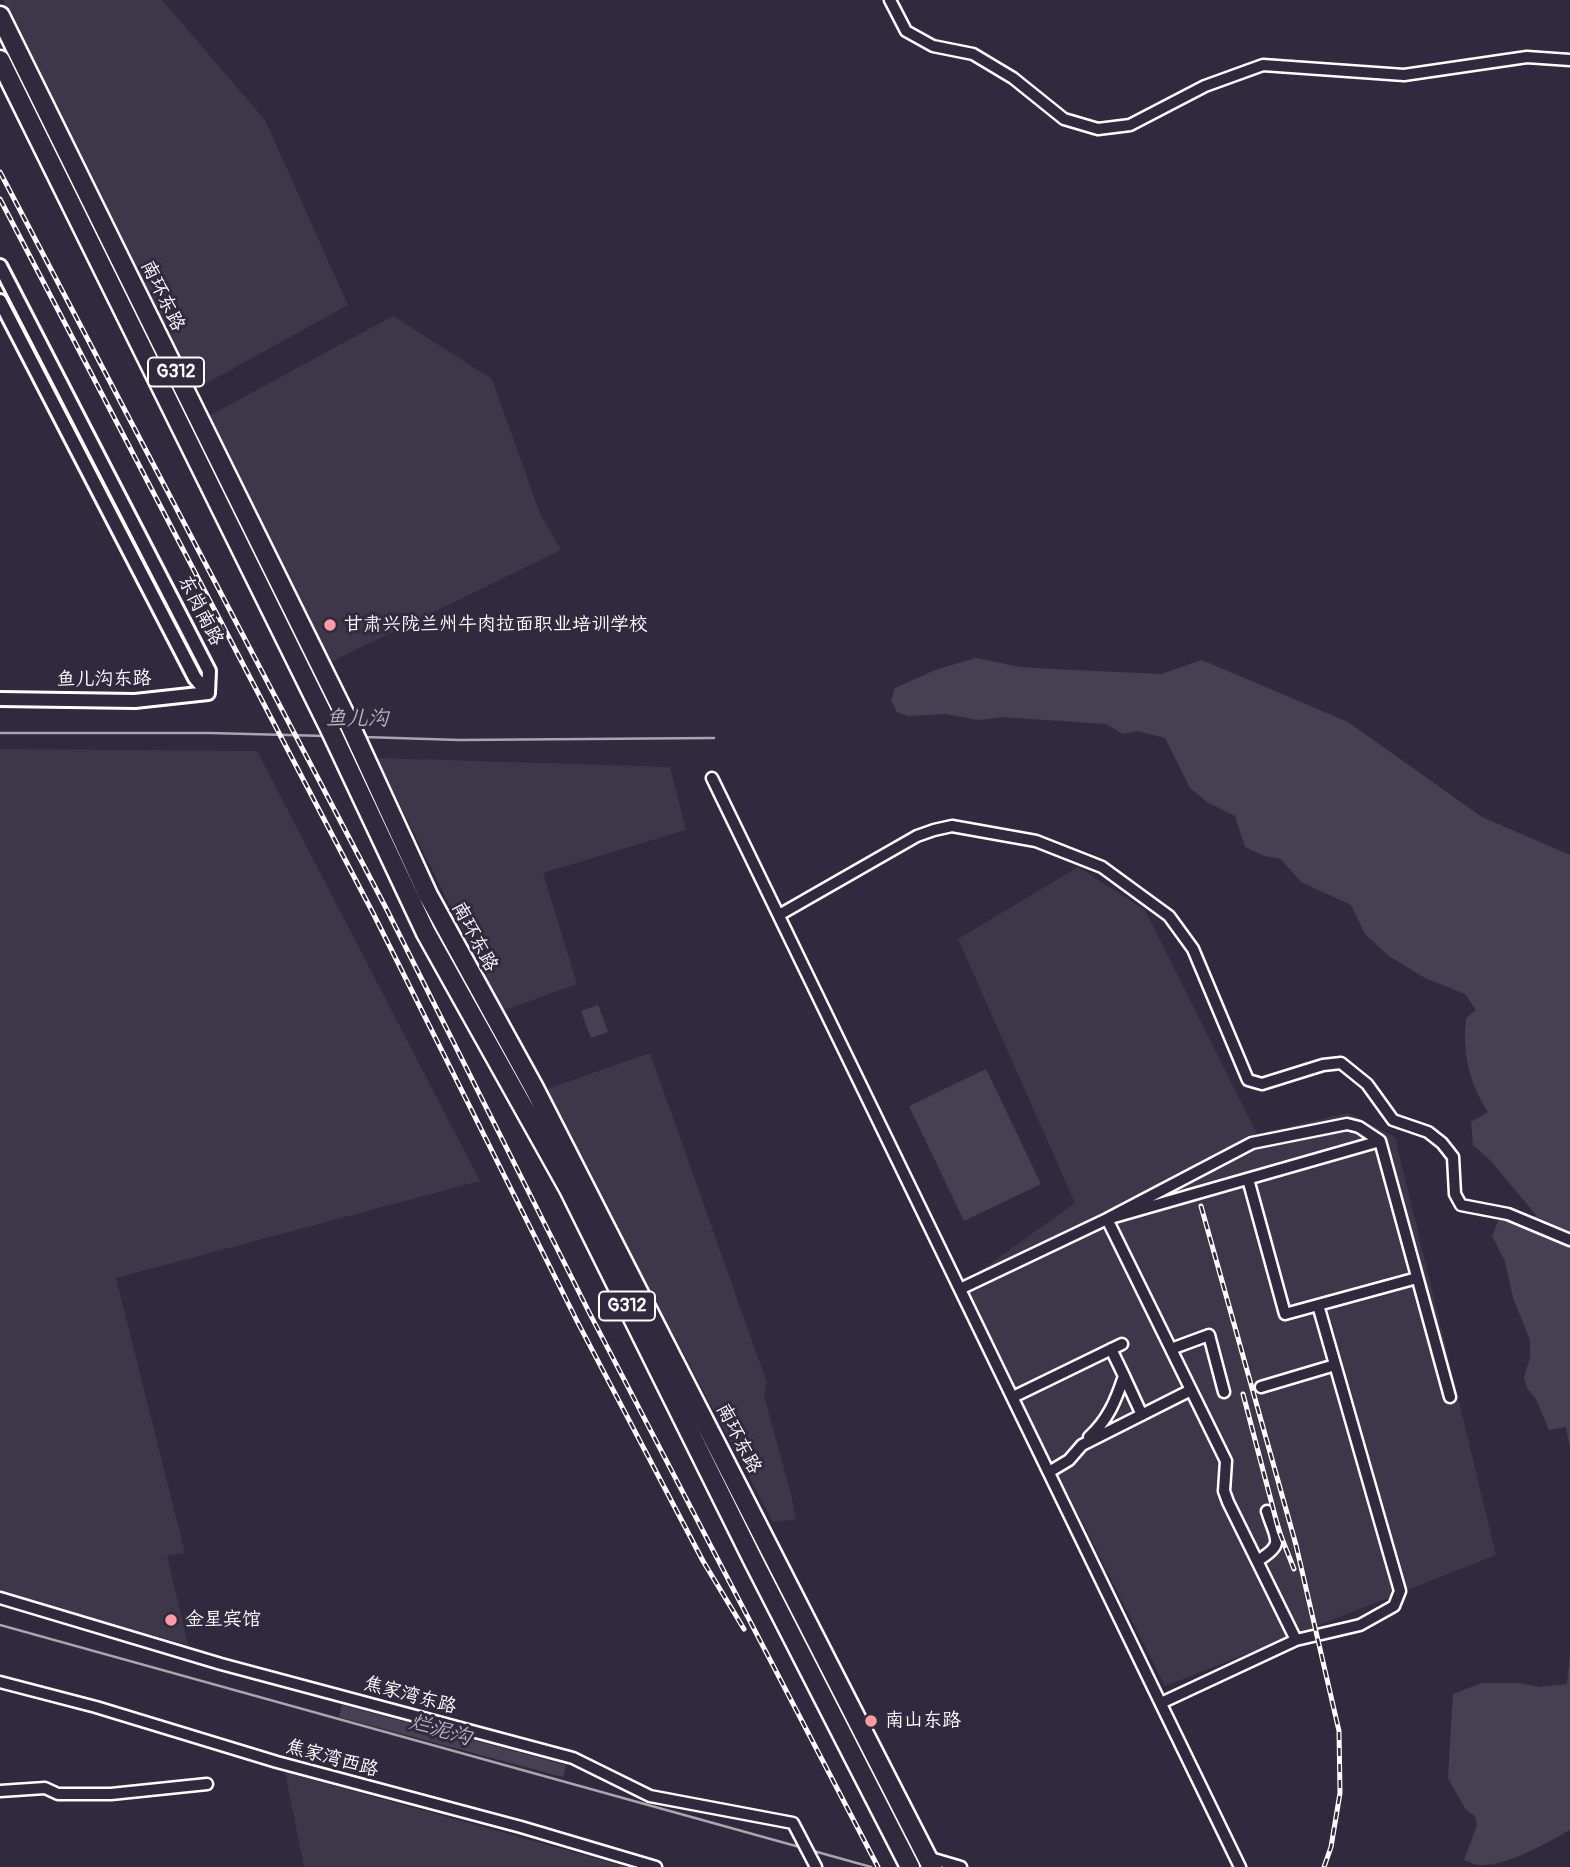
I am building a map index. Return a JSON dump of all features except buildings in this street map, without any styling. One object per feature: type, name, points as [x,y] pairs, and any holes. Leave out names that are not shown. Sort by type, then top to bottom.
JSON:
[{"type":"highway","name":"南环东路","points":[[0,16],[351,728],[443,923],[541,1100],[930,1864]]},
{"type":"highway","name":"南环东路","points":[[0,60],[329,727],[426,933],[569,1189],[753,1560],[910,1867]]},
{"type":"highway","points":[[73,208],[91,199]]},
{"type":"highway","points":[[426,933],[443,923]]},
{"type":"street","points":[[890,0],[906,31],[933,46],[973,54],[1013,78],[1064,119],[1098,129],[1130,125],[1205,86],[1263,65],[1404,75],[1527,57],[1570,60]]},
{"type":"street","name":"东岗南路","points":[[0,266],[209,671],[208,693]]},
{"type":"street","name":"东岗南路","points":[[0,301],[195,678],[208,693]]},
{"type":"street","name":"鱼儿沟东路","points":[[0,699],[135,701],[208,693]]},
{"type":"street","points":[[712,778],[1240,1867]]},
{"type":"street","points":[[779,915],[916,836],[952,825],[1036,841],[1102,867],[1169,916],[1193,949],[1248,1080],[1262,1084],[1323,1065],[1341,1063],[1367,1084],[1393,1120],[1429,1132],[1442,1143],[1453,1157],[1455,1194],[1461,1205],[1508,1214],[1570,1240]]},
{"type":"street","points":[[960,1290],[1107,1219],[1252,1143],[1347,1124],[1359,1127],[1380,1141],[1450,1396]]},
{"type":"street","points":[[1107,1219],[1380,1141]]},
{"type":"street","points":[[1248,1179],[1285,1314],[1417,1278]]},
{"type":"street","points":[[1107,1219],[1226,1461],[1224,1491],[1296,1640]]},
{"type":"street","points":[[1161,1703],[1296,1640],[1360,1625],[1394,1606],[1400,1596],[1318,1305]]},
{"type":"street","points":[[1171,1349],[1209,1335],[1224,1392]]},
{"type":"street","points":[[1013,1397],[1122,1344]]},
{"type":"street","points":[[1111,1349],[1142,1415]]},
{"type":"street","points":[[1261,1387],[1335,1365]]},
{"type":"street","points":[[1049,1472],[1069,1460],[1101,1426],[1115,1402],[1124,1376]]},
{"type":"street","points":[[1082,1445],[1191,1390]]},
{"type":"street","points":[[1257,1561],[1273,1552],[1276,1547],[1277,1540],[1268,1511]]},
{"type":"street","name":"焦家湾东路","points":[[0,1598],[221,1664],[573,1758],[650,1796],[793,1824],[816,1867]]},
{"type":"street","name":"焦家湾西路","points":[[0,1682],[656,1867]]},
{"type":"street","points":[[0,1791],[45,1788],[58,1794],[111,1794],[207,1784]]},
{"type":"street","points":[[930,1864],[961,1867]]},
{"type":"shaded area","points":[[3,0],[162,0],[265,120],[348,305],[196,389]]},
{"type":"shaded area","points":[[393,316],[492,379],[540,514],[561,550],[331,662],[207,417]]},
{"type":"shaded area","points":[[976,658],[1020,667],[1161,674],[1202,660],[1348,722],[1482,817],[1570,855],[1570,1448],[1566,1427],[1549,1430],[1524,1377],[1530,1358],[1530,1340],[1513,1298],[1505,1261],[1492,1236],[1500,1217],[1537,1216],[1490,1160],[1473,1145],[1471,1122],[1488,1112],[1476,1090],[1468,1066],[1466,1018],[1476,1010],[1465,994],[1425,978],[1389,956],[1365,934],[1351,905],[1301,882],[1281,859],[1264,856],[1245,847],[1235,816],[1207,802],[1190,788],[1165,738],[1138,731],[1123,734],[1106,724],[1002,717],[978,720],[946,714],[908,716],[897,712],[891,700],[895,688],[935,670]]},
{"type":"shaded area","points":[[0,749],[257,751],[480,1181],[116,1278],[185,1553],[167,1556],[188,1645],[0,1592]]},
{"type":"shaded area","points":[[377,758],[670,767],[686,830],[543,873],[577,984],[502,1011]]},
{"type":"shaded area","points":[[1078,867],[1145,910],[1257,1134],[1348,1113],[1395,1137],[1496,1555],[1165,1686],[962,1284],[1075,1203],[958,939]]},
{"type":"shaded area","points":[[598,1005],[608,1032],[591,1038],[581,1011]]},
{"type":"shaded area","points":[[650,1053],[767,1383],[764,1396],[796,1519],[773,1522],[544,1090]]},
{"type":"shaded area","points":[[986,1069],[1041,1184],[964,1221],[909,1106]]},
{"type":"shaded area","points":[[1570,1653],[1570,1830],[1502,1862],[1480,1865],[1464,1860],[1477,1825],[1475,1816],[1466,1810],[1448,1778],[1453,1694],[1482,1683],[1518,1683],[1540,1687],[1567,1684]]},
{"type":"shaded area","points":[[342,1705],[566,1765],[563,1777],[339,1717]]},
{"type":"shaded area","points":[[285,1772],[627,1867],[304,1867]]},
{"type":"waterway","name":"鱼儿沟","points":[[0,733],[326,736]]},
{"type":"waterway","name":"鱼儿沟","points":[[364,737],[459,740],[714,738]]},
{"type":"waterway","name":"烂泥沟","points":[[0,1625],[803,1848]]},
{"type":"waterway","name":"烂泥沟","points":[[810,1850],[871,1867]]},
{"type":"railway","points":[[0,172],[386,908],[590,1314],[878,1867]]},
{"type":"railway","points":[[0,199],[373,913],[577,1321],[703,1561],[744,1629]]},
{"type":"railway","points":[[1201,1206],[1296,1545],[1339,1731],[1340,1793],[1331,1847],[1324,1867]]},
{"type":"railway","points":[[1243,1394],[1279,1531],[1294,1569]]},
{"type":"place","name":"甘肃兴陇兰州牛肉拉面职业培训学校","points":[[330,625]]},
{"type":"place","name":"金星宾馆","points":[[171,1620]]},
{"type":"place","name":"南山东路","points":[[871,1721]]}]
